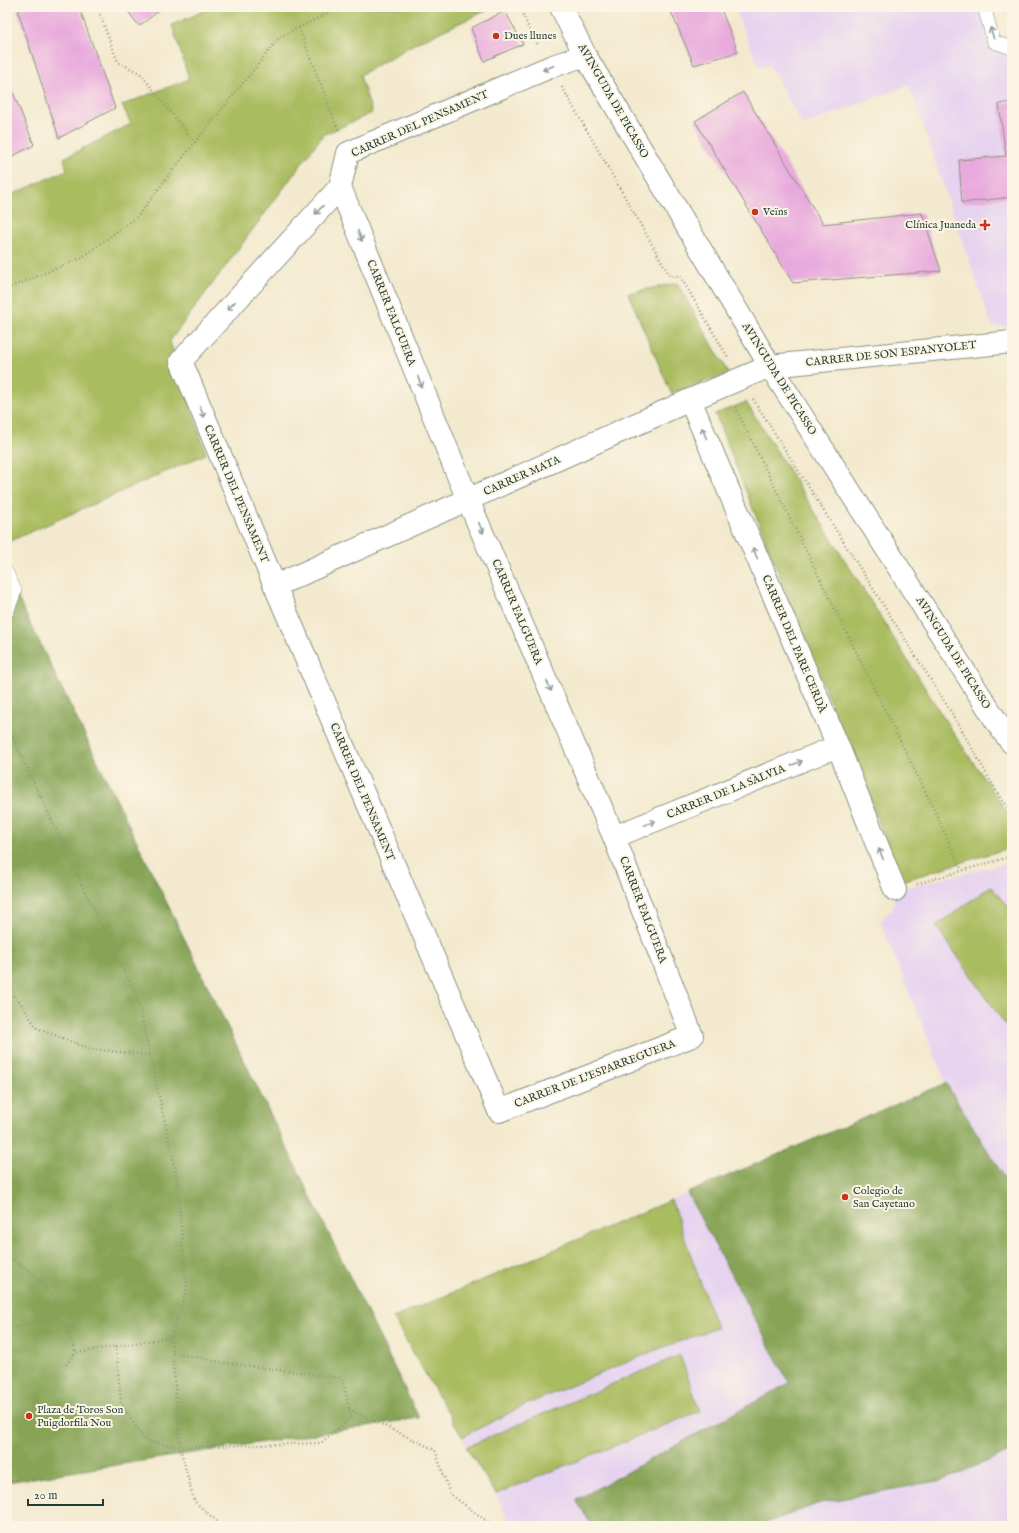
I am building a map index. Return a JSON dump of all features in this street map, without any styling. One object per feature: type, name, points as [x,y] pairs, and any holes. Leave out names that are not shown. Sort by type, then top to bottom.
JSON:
[{"type":"street","name":"AVINGUDA DE PICASSO","points":[[561,7],[584,55],[770,366],[1002,730],[1012,743]]},
{"type":"street","name":"CARRER DEL PENSAMENT","points":[[498,1111],[181,361],[340,187],[348,153],[550,67],[584,55]]},
{"type":"street","name":"CARRER FALGUERA","points":[[340,187],[468,500],[614,837],[692,1036]]},
{"type":"street","name":"CARRER DE SON ESPANYOLET","points":[[770,366],[1012,342]]},
{"type":"street","name":"CARRER MATA","points":[[275,586],[690,400],[770,366]]},
{"type":"street","name":"CARRER DEL PARE CERDÀ","points":[[690,400],[838,746],[895,890]]},
{"type":"street","name":"CARRER DE LA SÀLVIA","points":[[614,837],[838,746]]},
{"type":"street","name":"CARRER DE L'ESPARREGUERA","points":[[498,1111],[692,1036]]},
{"type":"lane","points":[[984,7],[994,42],[1012,48]]},
{"type":"lane","points":[[7,573],[15,591],[7,612]]},
{"type":"path","points":[[97,7],[118,62],[140,72],[195,143]]},
{"type":"path","points":[[7,289],[81,258],[138,216],[280,37],[340,7]]},
{"type":"path","points":[[520,7],[531,34],[670,276],[680,276],[732,382],[962,870]]},
{"type":"path","points":[[299,28],[348,153]]},
{"type":"path","points":[[732,382],[949,708],[1001,799],[1012,812]]},
{"type":"path","points":[[7,708],[8,730],[114,952],[137,996],[176,1173],[187,1289],[171,1337],[180,1447],[194,1501],[222,1526]]},
{"type":"path","points":[[7,757],[15,745]]},
{"type":"path","points":[[895,890],[1012,856]]},
{"type":"path","points":[[7,990],[20,1002],[37,1028],[90,1049],[151,1055]]},
{"type":"path","points":[[7,1256],[35,1275],[54,1298],[76,1353]]},
{"type":"path","points":[[7,1329],[61,1317]]},
{"type":"path","points":[[64,1367],[76,1353],[171,1337]]},
{"type":"path","points":[[116,1346],[122,1403],[145,1441],[180,1447],[321,1443],[351,1417],[342,1378],[219,1362],[172,1352]]},
{"type":"path","points":[[349,1408],[436,1450],[450,1494],[488,1522],[488,1526]]},
{"type":"shaded area","name":"Clínica Juaneda","points":[[734,7],[989,7],[999,37],[1012,34],[1012,325],[992,327],[909,85],[803,125],[769,65],[759,67]]},
{"type":"shaded area","name":"Colegio de San Cayetano","points":[[1012,862],[1012,1526],[511,1526],[496,1494],[466,1447],[462,1437],[393,1318],[946,1083],[880,921],[893,908],[895,890]]},
{"type":"green space","points":[[213,7],[494,7],[414,44],[360,75],[372,113],[323,135],[170,341],[206,454],[8,542],[7,197],[67,170],[64,158],[131,124],[122,105],[189,79],[172,25]]},
{"type":"green space","points":[[677,283],[729,374],[671,393],[628,293]]},
{"type":"green space","points":[[746,402],[950,728],[1012,819],[1012,847],[902,881],[715,414]]},
{"type":"green space","points":[[7,576],[419,1418],[7,1482]]},
{"type":"green space","points":[[991,886],[1012,912],[1012,1034],[936,926]]},
{"type":"green space","points":[[946,1083],[1012,1190],[1012,1451],[943,1480],[820,1503],[758,1526],[592,1526],[576,1500],[789,1383],[687,1193]]},
{"type":"green space","points":[[671,1200],[717,1328],[656,1350],[523,1406],[462,1437],[393,1318]]},
{"type":"green space","points":[[680,1355],[700,1411],[496,1494],[466,1447]]},
{"type":"building","points":[[26,7],[79,7],[115,108],[59,138],[18,11]]},
{"type":"building","points":[[125,7],[164,7],[139,26]]},
{"type":"building","points":[[669,7],[720,7],[738,52],[694,65]]},
{"type":"building","name":"Dues llunes","points":[[505,11],[523,44],[484,61],[471,28]]},
{"type":"building","points":[[7,77],[34,145],[7,159]]},
{"type":"building","points":[[743,92],[823,224],[922,213],[941,271],[793,283],[695,121]]},
{"type":"building","points":[[1012,102],[1012,197],[962,203],[959,160],[1006,156],[999,104]]},
{"type":"place","name":"Dues llunes","points":[[496,36]]},
{"type":"place","name":"Veïns","points":[[755,212]]},
{"type":"place","name":"Clínica Juaneda","points":[[985,225]]},
{"type":"place","name":"Colegio de San Cayetano","points":[[845,1197]]},
{"type":"place","name":"Plaza de Toros Son Puigdorfila Nou","points":[[29,1416]]}]
